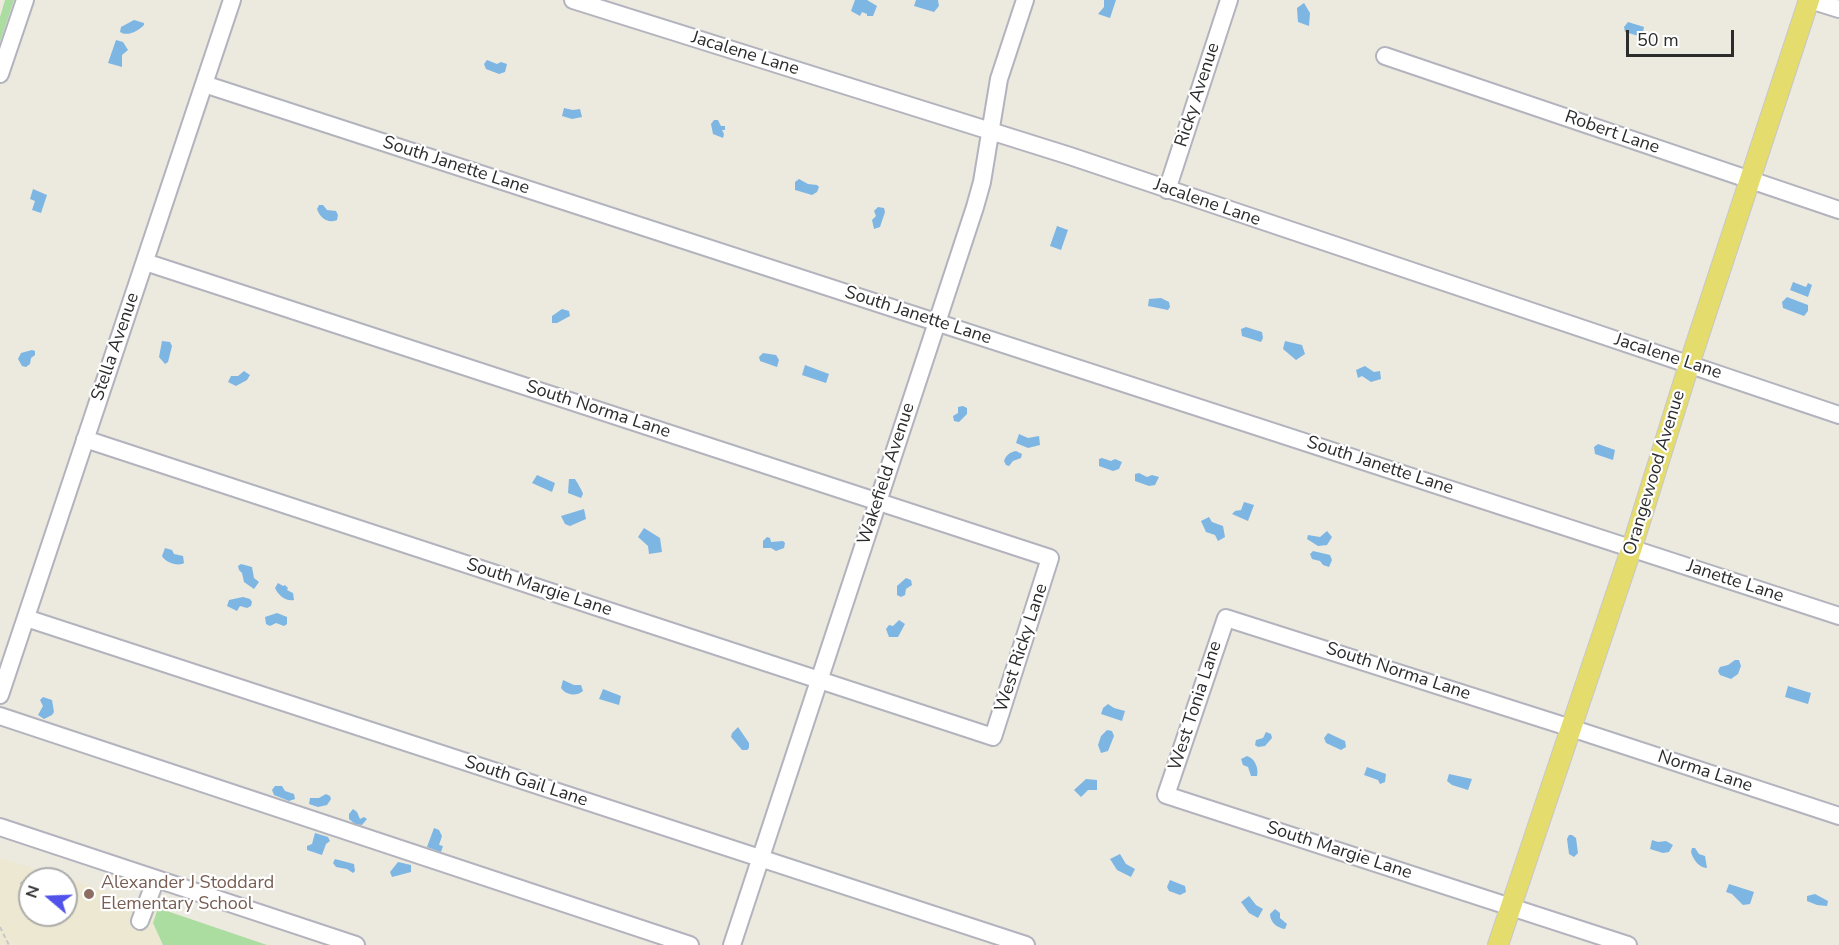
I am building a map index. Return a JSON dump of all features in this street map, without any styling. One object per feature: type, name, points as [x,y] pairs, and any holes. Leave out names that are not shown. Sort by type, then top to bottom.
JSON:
[{"type":"main road","name":"Orangewood Avenue","points":[[1498,945],[1632,547],[1689,364],[1810,0]]},
{"type":"street","points":[[0,74],[25,0]]},
{"type":"street","name":"Stella Avenue","points":[[0,695],[232,0]]},
{"type":"street","name":"Jacalene Lane","points":[[573,0],[989,131],[1839,415]]},
{"type":"street","name":"Wakefield Avenue","points":[[732,945],[982,182],[999,80],[1025,0]]},
{"type":"street","name":"Ricky Avenue","points":[[1167,190],[1229,0]]},
{"type":"street","points":[[1810,0],[1839,9]]},
{"type":"street","name":"Robert Lane","points":[[1385,56],[1839,210]]},
{"type":"street","name":"South Janette Lane","points":[[204,84],[1632,547]]},
{"type":"street","name":"South Norma Lane","points":[[145,262],[1050,558]]},
{"type":"street","name":"South Margie Lane","points":[[86,439],[993,737]]},
{"type":"street","name":"Janette Lane","points":[[1632,547],[1839,616]]},
{"type":"street","name":"West Ricky Lane","points":[[993,737],[1050,558]]},
{"type":"street","name":"South Gail Lane","points":[[26,618],[1026,945]]},
{"type":"street","name":"South Norma Lane","points":[[1226,618],[1571,728]]},
{"type":"street","name":"West Tonia Lane","points":[[1166,795],[1226,618]]},
{"type":"street","points":[[0,716],[690,945]]},
{"type":"street","name":"Norma Lane","points":[[1571,728],[1839,816]]},
{"type":"street","name":"South Margie Lane","points":[[1166,795],[1628,945]]},
{"type":"street","points":[[0,827],[356,945]]},
{"type":"street","points":[[140,921],[156,879]]},
{"type":"path","points":[[0,927],[9,945]]},
{"type":"shaded area","name":"Alexander J Stoddard Elementary School","points":[[0,858],[28,867],[18,867],[18,927],[78,927],[78,883],[158,908],[153,924],[163,945],[0,945]]},
{"type":"green space","points":[[5,0],[14,0],[0,42],[0,17]]},
{"type":"green space","points":[[158,908],[267,945],[163,945],[153,923]]},
{"type":"water","points":[[855,0],[867,0],[877,6],[873,16],[867,16],[862,12],[860,16],[851,11]]},
{"type":"water","points":[[916,0],[938,0],[939,6],[934,12],[914,6]]},
{"type":"water","points":[[1104,0],[1116,0],[1110,18],[1098,14],[1104,7]]},
{"type":"water","points":[[1304,3],[1310,13],[1309,26],[1298,22],[1297,8]]},
{"type":"water","points":[[134,20],[144,25],[133,33],[120,32],[121,27]]},
{"type":"water","points":[[1628,22],[1644,27],[1642,37],[1625,32],[1624,27]]},
{"type":"water","points":[[116,40],[123,42],[128,50],[122,55],[122,67],[108,63]]},
{"type":"water","points":[[487,60],[497,64],[501,62],[507,64],[505,72],[499,74],[486,69],[484,64]]},
{"type":"water","points":[[564,108],[580,109],[582,117],[572,119],[562,116]]},
{"type":"water","points":[[714,120],[718,120],[721,126],[725,126],[725,130],[722,130],[723,138],[713,134],[711,124]]},
{"type":"water","points":[[799,179],[808,184],[817,185],[819,187],[817,192],[812,195],[795,190],[795,182]]},
{"type":"water","points":[[33,189],[47,195],[41,213],[32,210],[35,201],[30,199]]},
{"type":"water","points":[[319,205],[323,205],[327,210],[336,211],[337,220],[328,221],[322,217],[317,209]]},
{"type":"water","points":[[878,207],[884,208],[885,212],[880,227],[874,229],[872,220],[876,216],[874,211]]},
{"type":"water","points":[[1057,226],[1068,230],[1061,250],[1050,246]]},
{"type":"water","points":[[1793,282],[1806,287],[1808,283],[1812,285],[1808,297],[1790,290]]},
{"type":"water","points":[[1787,297],[1808,305],[1808,311],[1804,316],[1783,308],[1782,302]]},
{"type":"water","points":[[1161,298],[1169,302],[1168,310],[1148,306],[1149,299]]},
{"type":"water","points":[[562,309],[569,311],[570,316],[557,323],[552,323],[552,316]]},
{"type":"water","points":[[1246,327],[1262,332],[1261,342],[1242,336],[1241,329]]},
{"type":"water","points":[[162,341],[170,342],[172,346],[168,362],[165,364],[159,357]]},
{"type":"water","points":[[1285,341],[1302,345],[1305,354],[1296,360],[1283,349]]},
{"type":"water","points":[[35,351],[35,355],[31,358],[30,364],[26,367],[22,366],[18,359],[21,353]]},
{"type":"water","points":[[763,353],[776,355],[779,360],[777,367],[760,361],[759,357]]},
{"type":"water","points":[[805,365],[829,374],[826,383],[802,375]]},
{"type":"water","points":[[1365,366],[1374,372],[1380,371],[1381,379],[1371,382],[1362,376],[1358,378],[1356,370]]},
{"type":"water","points":[[244,371],[250,375],[247,380],[236,386],[228,382],[231,376],[238,376]]},
{"type":"water","points":[[958,407],[967,408],[967,414],[959,422],[954,421],[953,416],[958,413]]},
{"type":"water","points":[[1019,434],[1028,438],[1039,436],[1040,445],[1028,448],[1016,443]]},
{"type":"water","points":[[1598,444],[1615,450],[1613,460],[1595,454],[1594,447]]},
{"type":"water","points":[[1016,451],[1022,454],[1021,458],[1013,461],[1009,466],[1006,465],[1004,461],[1006,457]]},
{"type":"water","points":[[1099,459],[1122,462],[1119,469],[1113,471],[1099,466]]},
{"type":"water","points":[[1139,473],[1147,477],[1152,475],[1159,477],[1155,485],[1149,486],[1135,481],[1135,474]]},
{"type":"water","points":[[537,475],[555,483],[552,492],[532,483]]},
{"type":"water","points":[[569,479],[576,480],[583,493],[581,498],[568,493]]},
{"type":"water","points":[[1244,502],[1254,505],[1248,521],[1232,514],[1241,510]]},
{"type":"water","points":[[584,509],[586,519],[570,526],[565,524],[561,516]]},
{"type":"water","points":[[1209,517],[1212,522],[1223,526],[1225,537],[1218,541],[1215,535],[1206,532],[1201,521]]},
{"type":"water","points":[[644,528],[660,538],[662,552],[649,554],[648,546],[638,537]]},
{"type":"water","points":[[1327,531],[1332,537],[1327,545],[1318,546],[1307,539],[1308,535],[1320,537]]},
{"type":"water","points":[[767,537],[771,542],[783,541],[784,548],[776,551],[763,548],[763,541]]},
{"type":"water","points":[[165,548],[172,550],[174,554],[183,556],[184,563],[175,564],[166,560],[162,556]]},
{"type":"water","points":[[1313,551],[1330,555],[1332,560],[1329,567],[1312,559],[1310,554]]},
{"type":"water","points":[[241,564],[252,567],[254,578],[259,582],[254,589],[244,582],[238,566]]},
{"type":"water","points":[[906,578],[911,580],[912,585],[901,597],[897,595],[897,586]]},
{"type":"water","points":[[278,583],[285,585],[287,590],[293,593],[294,600],[285,599],[280,595],[275,588]]},
{"type":"water","points":[[243,597],[250,599],[251,606],[247,608],[240,606],[237,611],[227,606],[229,600]]},
{"type":"water","points":[[277,613],[287,617],[287,624],[284,626],[276,623],[270,626],[266,624],[265,617]]},
{"type":"water","points":[[899,620],[905,624],[898,637],[889,637],[886,629]]},
{"type":"water","points":[[1739,660],[1741,666],[1738,674],[1731,679],[1720,675],[1718,671],[1720,667]]},
{"type":"water","points":[[563,680],[574,685],[581,685],[583,691],[574,695],[566,692],[561,688]]},
{"type":"water","points":[[1788,686],[1811,693],[1808,704],[1785,697]]},
{"type":"water","points":[[603,689],[621,696],[619,705],[599,699]]},
{"type":"water","points":[[43,697],[52,700],[54,712],[44,719],[38,715],[43,706],[40,700]]},
{"type":"water","points":[[1108,704],[1125,711],[1122,721],[1101,714],[1103,708]]},
{"type":"water","points":[[738,727],[749,743],[747,750],[742,750],[731,737]]},
{"type":"water","points":[[1107,730],[1112,731],[1114,736],[1108,751],[1101,753],[1098,745],[1101,736]]},
{"type":"water","points":[[1266,732],[1271,734],[1272,738],[1265,746],[1255,745],[1256,740],[1263,738]]},
{"type":"water","points":[[1328,733],[1345,741],[1346,747],[1341,750],[1326,743],[1324,738]]},
{"type":"water","points":[[1247,756],[1256,764],[1257,776],[1251,776],[1248,767],[1243,765],[1241,759]]},
{"type":"water","points":[[1367,767],[1386,774],[1385,782],[1380,784],[1378,780],[1364,775]]},
{"type":"water","points":[[1449,774],[1472,779],[1468,790],[1447,781]]},
{"type":"water","points":[[1086,779],[1097,780],[1097,790],[1088,790],[1081,797],[1074,790]]},
{"type":"water","points":[[275,786],[282,786],[285,791],[294,794],[295,799],[289,801],[274,795],[272,790]]},
{"type":"water","points":[[326,794],[331,799],[327,805],[318,807],[309,804],[310,798],[319,798]]},
{"type":"water","points":[[353,809],[360,819],[364,817],[367,819],[362,825],[355,824],[349,819],[349,814]]},
{"type":"water","points":[[434,828],[439,830],[442,836],[439,845],[443,846],[441,852],[427,847]]},
{"type":"water","points":[[315,833],[328,837],[330,841],[326,844],[322,855],[307,850],[307,846],[312,844]]},
{"type":"water","points":[[1569,835],[1576,838],[1578,853],[1574,857],[1569,854],[1567,839]]},
{"type":"water","points":[[1652,840],[1666,841],[1673,845],[1669,852],[1663,853],[1650,849]]},
{"type":"water","points":[[1692,848],[1705,856],[1707,868],[1699,865],[1695,860],[1691,852]]},
{"type":"water","points":[[1120,854],[1126,864],[1135,869],[1131,877],[1117,870],[1110,859]]},
{"type":"water","points":[[335,859],[354,864],[355,871],[353,873],[336,867],[333,863]]},
{"type":"water","points":[[398,862],[411,865],[411,872],[392,877],[390,872]]},
{"type":"water","points":[[1170,880],[1185,886],[1186,892],[1180,895],[1169,891],[1167,887]]},
{"type":"water","points":[[1729,884],[1754,892],[1750,904],[1743,905],[1732,894],[1726,892]]},
{"type":"water","points":[[1815,894],[1828,901],[1827,906],[1807,901],[1807,896]]},
{"type":"water","points":[[1249,896],[1256,905],[1263,909],[1258,918],[1249,913],[1241,902]]},
{"type":"water","points":[[1275,909],[1287,924],[1285,929],[1277,926],[1271,920],[1270,914]]},
{"type":"place","name":"Alexander J Stoddard Elementary School","points":[[89,894]]}]
